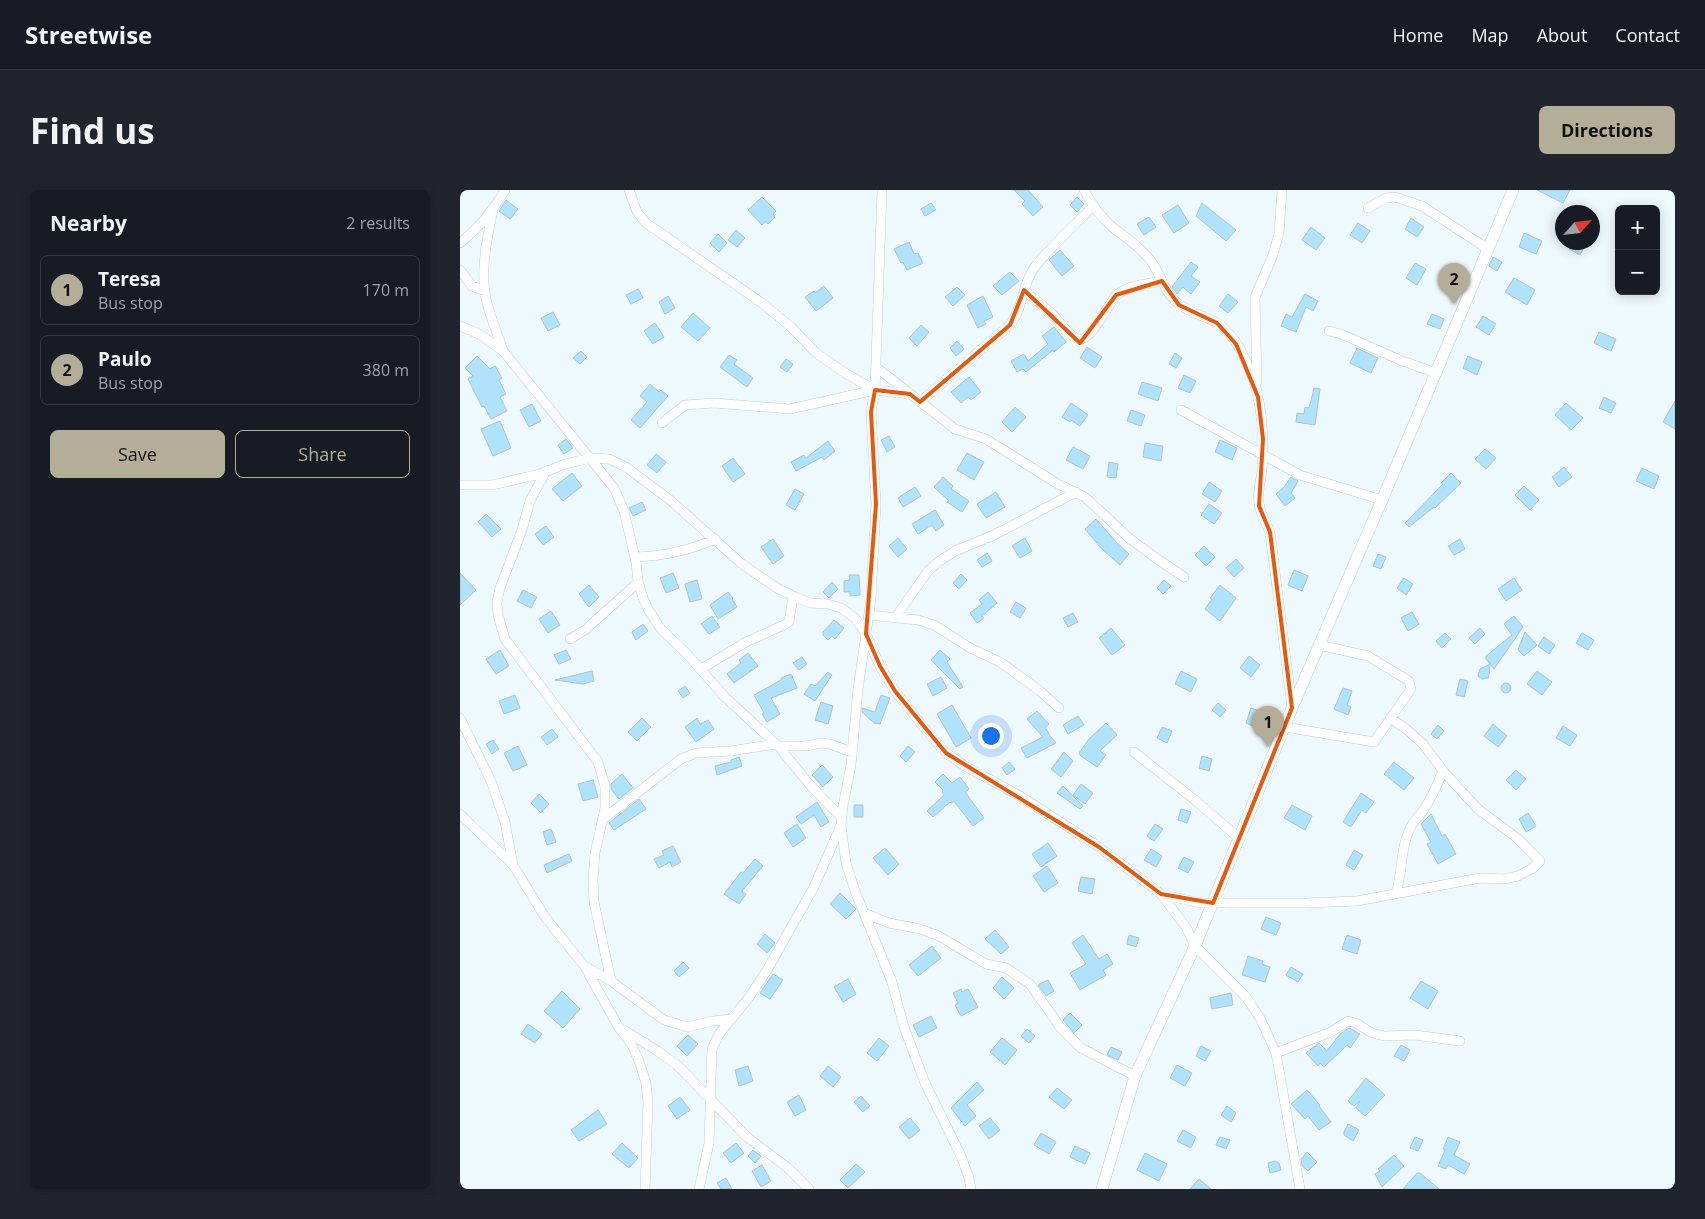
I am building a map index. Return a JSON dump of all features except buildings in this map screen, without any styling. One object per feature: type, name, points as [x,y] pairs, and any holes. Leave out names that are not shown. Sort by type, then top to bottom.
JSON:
[{"type":"street","points":[[460,243],[474,232],[493,210],[505,190]]},
{"type":"street","points":[[629,190],[637,212],[646,223],[762,303],[816,353],[845,373],[875,390]]},
{"type":"street","points":[[699,1189],[709,1143],[712,1049],[719,1034],[747,1000],[766,972],[794,924],[814,887],[841,821],[852,752],[858,689],[869,615],[876,504],[871,412],[875,390],[882,190]]},
{"type":"street","points":[[1084,190],[1093,206],[1110,225],[1144,252],[1154,266],[1167,292],[1179,304],[1217,323],[1226,330],[1250,370],[1258,397]]},
{"type":"street","points":[[1282,190],[1278,233],[1273,255],[1255,297],[1254,324],[1258,397],[1263,439],[1261,478],[1258,493],[1259,506],[1270,532],[1292,708]]},
{"type":"street","points":[[1102,1189],[1135,1076],[1240,839],[1292,708],[1513,190]]},
{"type":"street","points":[[1368,208],[1386,198],[1395,197],[1422,206],[1488,249]]},
{"type":"street","points":[[920,402],[1010,325],[1015,319],[1033,269],[1093,206]]},
{"type":"street","points":[[493,210],[488,236],[484,281],[486,300],[503,351]]},
{"type":"street","points":[[460,270],[472,286],[485,291]]},
{"type":"street","points":[[1024,290],[1074,337],[1080,340],[1095,327],[1116,295],[1138,286],[1162,281]]},
{"type":"street","points":[[460,326],[481,335],[503,351],[614,488],[624,511],[635,557],[638,584],[649,611],[661,629],[724,696],[777,745],[841,821],[846,863],[892,982],[904,1027],[925,1083],[961,1156],[971,1189]]},
{"type":"street","points":[[1328,332],[1341,334],[1400,360],[1436,373]]},
{"type":"street","points":[[876,367],[955,429],[986,439],[1050,480],[1084,497],[1137,544],[1184,577]]},
{"type":"street","points":[[662,423],[685,405],[714,402],[790,409],[875,390],[910,394]]},
{"type":"street","points":[[1181,410],[1300,475],[1382,500]]},
{"type":"street","points":[[460,486],[492,485],[518,480],[565,464],[591,458],[609,459],[626,467],[670,500],[742,564],[777,588],[810,603],[828,604],[841,608],[855,618],[866,634],[880,666],[895,691],[946,753],[965,766],[1020,796],[1099,847],[1161,894],[1186,927],[1194,946],[1246,996],[1260,1018],[1276,1053],[1300,1189]]},
{"type":"street","points":[[546,471],[530,501],[522,530],[500,588],[497,602],[498,615],[504,639],[561,711],[598,762],[604,786],[605,808],[595,853],[594,902],[611,981]]},
{"type":"street","points":[[895,618],[928,571],[938,562],[955,551],[994,535],[1076,492]]},
{"type":"street","points":[[635,557],[674,554],[693,549],[715,539]]},
{"type":"street","points":[[570,639],[585,630],[638,584]]},
{"type":"street","points":[[700,669],[746,642],[788,622],[793,596]]},
{"type":"street","points":[[869,615],[918,620],[934,625],[972,649],[1000,662],[1040,691],[1059,708]]},
{"type":"street","points":[[1285,727],[1374,742],[1411,689],[1409,681],[1368,656],[1320,645]]},
{"type":"street","points":[[460,718],[491,782],[502,814],[513,865]]},
{"type":"street","points":[[1161,894],[1190,902],[1212,904],[1357,901],[1480,878],[1504,879],[1518,876],[1533,868],[1540,861],[1517,838],[1478,809],[1443,770],[1423,744],[1390,718]]},
{"type":"street","points":[[602,820],[681,759],[696,753],[777,745],[806,746],[821,743],[830,744],[852,752]]},
{"type":"street","points":[[1134,752],[1240,839]]},
{"type":"street","points":[[1396,893],[1400,881],[1403,851],[1412,825],[1436,790],[1443,770]]},
{"type":"street","points":[[460,814],[513,865],[545,917],[586,967],[619,1028],[631,1044],[646,1083],[648,1103],[645,1189]]},
{"type":"street","points":[[864,913],[889,923],[920,929],[938,936],[986,964],[1006,968],[1030,984],[1060,1027],[1081,1048],[1135,1076]]},
{"type":"street","points":[[586,967],[611,981],[664,1020],[687,1027],[732,1019]]},
{"type":"street","points":[[1276,1053],[1311,1041],[1331,1032],[1348,1021],[1356,1022],[1372,1033],[1384,1036],[1416,1035],[1460,1041]]},
{"type":"street","points":[[619,1028],[677,1065],[747,1137],[788,1168],[810,1189]]},
{"type":"highlighted area","points":[[1162,281],[1179,305],[1217,323],[1236,344],[1258,397],[1263,439],[1259,506],[1270,532],[1292,708],[1213,903],[1161,894],[1099,847],[946,753],[895,691],[880,666],[866,634],[876,504],[871,412],[875,390],[910,394],[920,402],[1010,325],[1024,290],[1080,343],[1116,295]]},
{"type":"place","name":"Paulo","points":[[1454,304]]},
{"type":"place","name":"Teresa","points":[[1268,747]]}]
